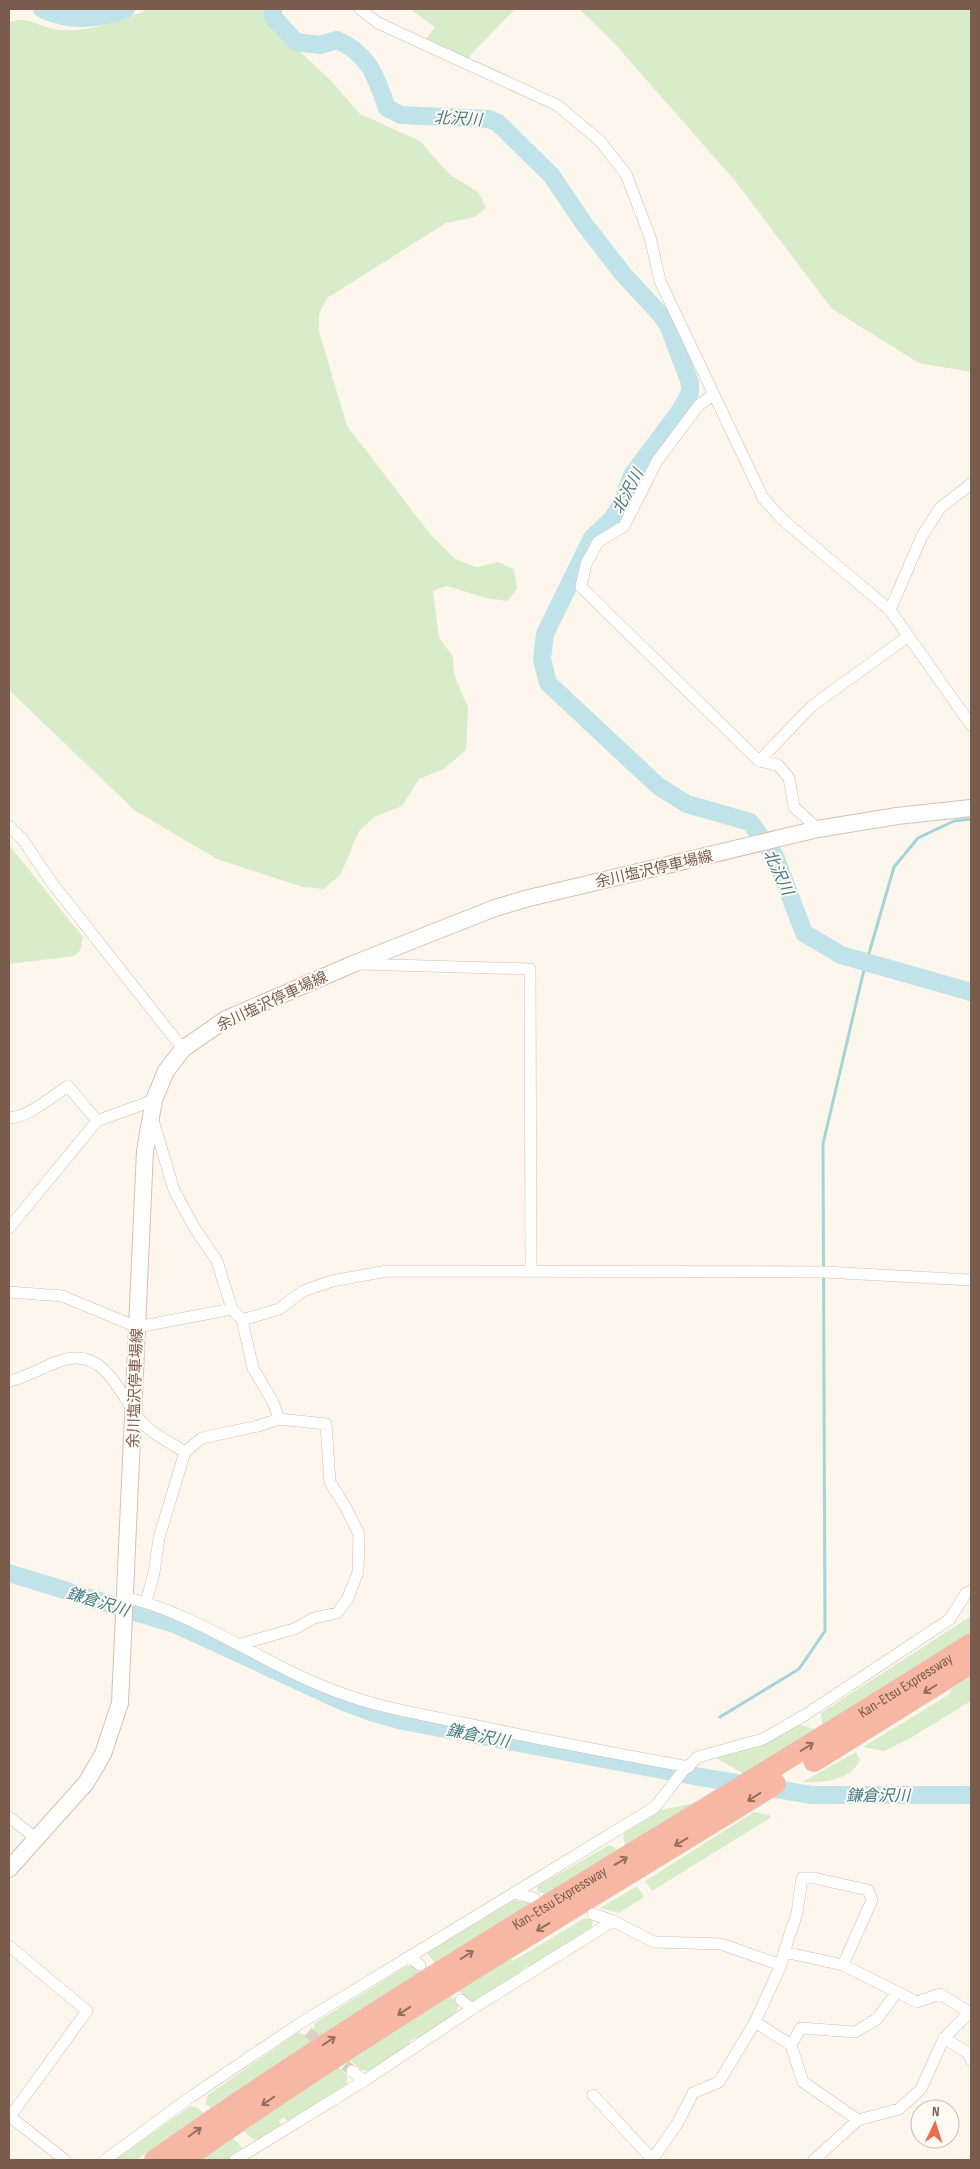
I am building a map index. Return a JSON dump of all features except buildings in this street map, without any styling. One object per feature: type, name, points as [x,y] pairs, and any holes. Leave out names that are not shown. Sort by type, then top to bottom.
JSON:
[{"type":"highway","name":"Kan-Etsu Expressway","points":[[776,1776],[971,1644]]},
{"type":"highway","name":"Kan-Etsu Expressway","points":[[155,2160],[344,2031],[971,1663]]},
{"type":"highway","name":"Kan-Etsu Expressway","points":[[182,2160],[282,2091],[714,1813]]},
{"type":"main road","name":"余川塩沢停車場線","points":[[9,1869],[86,1783],[103,1754],[120,1703],[145,1151],[152,1107],[166,1070],[183,1049],[226,1019],[352,964],[495,908],[818,829],[897,816],[971,808]]},
{"type":"street","points":[[360,9],[378,23],[557,105],[600,141],[626,174],[650,237],[660,280],[763,498],[784,521],[890,610],[907,637],[971,724]]},
{"type":"street","points":[[714,395],[699,405],[658,461],[624,526],[598,542],[586,564],[580,587],[760,760],[778,765],[788,778],[794,807],[818,829]]},
{"type":"street","points":[[890,610],[922,536],[935,515],[940,508],[971,484]]},
{"type":"street","points":[[760,760],[812,706],[907,637]]},
{"type":"street","points":[[9,826],[23,840],[52,883],[183,1049]]},
{"type":"street","points":[[352,964],[530,969],[531,1271]]},
{"type":"street","points":[[9,1118],[15,1118],[37,1107],[68,1086],[97,1121]]},
{"type":"street","points":[[9,1228],[97,1121],[152,1107],[174,1190],[194,1227],[217,1261],[232,1309],[242,1320],[253,1368],[274,1402],[279,1419]]},
{"type":"street","points":[[242,1320],[279,1309],[303,1291],[332,1282],[388,1271],[824,1272],[971,1280]]},
{"type":"street","points":[[9,1292],[62,1296],[138,1327],[232,1309]]},
{"type":"street","points":[[9,1381],[20,1379],[53,1364],[74,1358],[94,1362],[108,1373],[141,1423],[185,1452]]},
{"type":"street","points":[[146,1602],[154,1573],[159,1538],[185,1452],[202,1438],[258,1426],[279,1419],[326,1424],[330,1482],[358,1534],[358,1572],[348,1598],[337,1613],[314,1618],[294,1629],[240,1644]]},
{"type":"street","points":[[105,2160],[192,2096],[299,2024],[655,1807],[698,1757],[763,1739],[805,1715],[950,1619],[966,1593],[971,1591]]},
{"type":"street","points":[[125,1598],[146,1602],[187,1618],[240,1644],[258,1656],[294,1674],[363,1701],[686,1769]]},
{"type":"street","points":[[9,1817],[37,1839]]},
{"type":"street","points":[[593,2095],[652,2160],[677,2124],[693,2093],[719,2082],[755,2022],[781,1965],[797,1913],[802,1878],[814,1878],[868,1890],[872,1900],[843,1965]]},
{"type":"street","points":[[514,1894],[534,1898]]},
{"type":"street","points":[[593,1914],[613,1921],[654,1942],[721,1944],[781,1965]]},
{"type":"street","points":[[235,2160],[364,2081],[472,2009],[613,1921]]},
{"type":"street","points":[[9,1946],[88,2010],[9,2117],[65,2160]]},
{"type":"street","points":[[784,1952],[843,1965],[917,2002],[940,1994],[970,2011],[944,2038],[921,2089],[900,2110],[858,2120],[814,2160]]},
{"type":"street","points":[[410,1957],[420,1965]]},
{"type":"street","points":[[791,2045],[801,2028],[855,2032],[877,2019],[897,1992]]},
{"type":"street","points":[[461,2000],[472,2009]]},
{"type":"street","points":[[755,2022],[791,2045],[803,2082],[858,2120]]},
{"type":"street","points":[[299,2024],[308,2032]]},
{"type":"street","points":[[944,2038],[968,2053],[971,2060]]},
{"type":"street","points":[[352,2071],[364,2081]]},
{"type":"green space","points":[[150,9],[265,9],[272,25],[331,81],[360,114],[420,141],[449,174],[478,192],[486,208],[475,217],[446,223],[327,298],[319,314],[319,331],[347,426],[431,535],[455,559],[477,567],[498,562],[514,569],[517,589],[507,601],[486,598],[447,586],[433,591],[439,638],[453,656],[454,675],[468,707],[466,750],[444,769],[419,779],[402,806],[374,817],[359,831],[341,874],[324,889],[303,887],[217,859],[134,810],[9,690],[9,22],[24,20],[53,29],[84,29],[106,24]]},
{"type":"green space","points":[[410,9],[515,9],[464,62],[423,43],[435,27]]},
{"type":"green space","points":[[579,9],[971,9],[971,372],[919,363],[832,309],[736,182],[615,44]]},
{"type":"green space","points":[[9,845],[83,937],[80,951],[74,956],[9,964]]},
{"type":"green space","points":[[971,1616],[971,1633],[825,1725],[822,1724],[821,1713]]},
{"type":"green space","points":[[971,1676],[971,1701],[912,1737],[884,1751],[863,1747],[950,1694],[951,1689]]},
{"type":"green space","points":[[799,1724],[817,1730],[744,1774],[716,1758],[765,1744]]},
{"type":"green space","points":[[856,1752],[860,1760],[850,1772],[843,1776],[827,1781],[802,1782]]},
{"type":"green space","points":[[693,1805],[625,1846],[623,1834],[661,1810]]},
{"type":"green space","points":[[754,1812],[770,1815],[770,1818],[652,1891],[645,1881]]},
{"type":"green space","points":[[609,1845],[618,1850],[545,1894],[537,1891],[538,1886]]},
{"type":"green space","points":[[637,1886],[644,1897],[619,1913],[600,1908]]},
{"type":"green space","points":[[514,1900],[530,1903],[435,1963],[427,1953]]},
{"type":"green space","points":[[585,1918],[593,1920],[591,1929],[530,1970],[527,1966],[520,1971],[522,1974],[473,2002],[458,1991],[511,1958],[513,1961]]},
{"type":"green space","points":[[407,1966],[414,1966],[421,1972],[321,2036],[313,2030],[315,2023]]},
{"type":"green space","points":[[450,1995],[459,2004],[455,2016],[418,2041],[415,2038],[409,2042],[411,2046],[368,2071],[361,2070],[349,2059]]},
{"type":"green space","points":[[297,2033],[303,2034],[312,2042],[211,2108],[205,2104],[208,2095]]},
{"type":"green space","points":[[338,2066],[347,2076],[347,2084],[287,2121],[284,2117],[279,2120],[281,2125],[259,2140],[252,2139],[243,2130]]},
{"type":"green space","points":[[191,2106],[198,2108],[203,2113],[136,2160],[114,2160]]},
{"type":"green space","points":[[232,2137],[242,2149],[228,2160],[198,2160]]},
{"type":"waterway","name":"北沢川","points":[[42,9],[73,18],[94,17],[126,9]]},
{"type":"waterway","name":"北沢川","points":[[273,9],[273,17],[296,42],[320,45],[337,40],[357,52],[375,76],[387,108],[401,115],[489,119],[498,123],[551,175],[585,225],[623,274],[668,325],[690,383],[690,393],[680,411],[632,475],[622,503],[613,518],[592,538],[545,634],[542,659],[548,683],[658,786],[687,804],[750,822],[775,856],[804,933],[841,955],[971,992]]},
{"type":"waterway","points":[[720,1717],[799,1669],[825,1631],[823,1144],[863,974],[894,867],[918,838],[954,821],[971,819]]},
{"type":"waterway","name":"鎌倉沢川","points":[[9,1573],[177,1625],[344,1702],[403,1721],[694,1776],[812,1795],[971,1795]]},
{"type":"tunnel","points":[[308,2032],[352,2071]]}]
